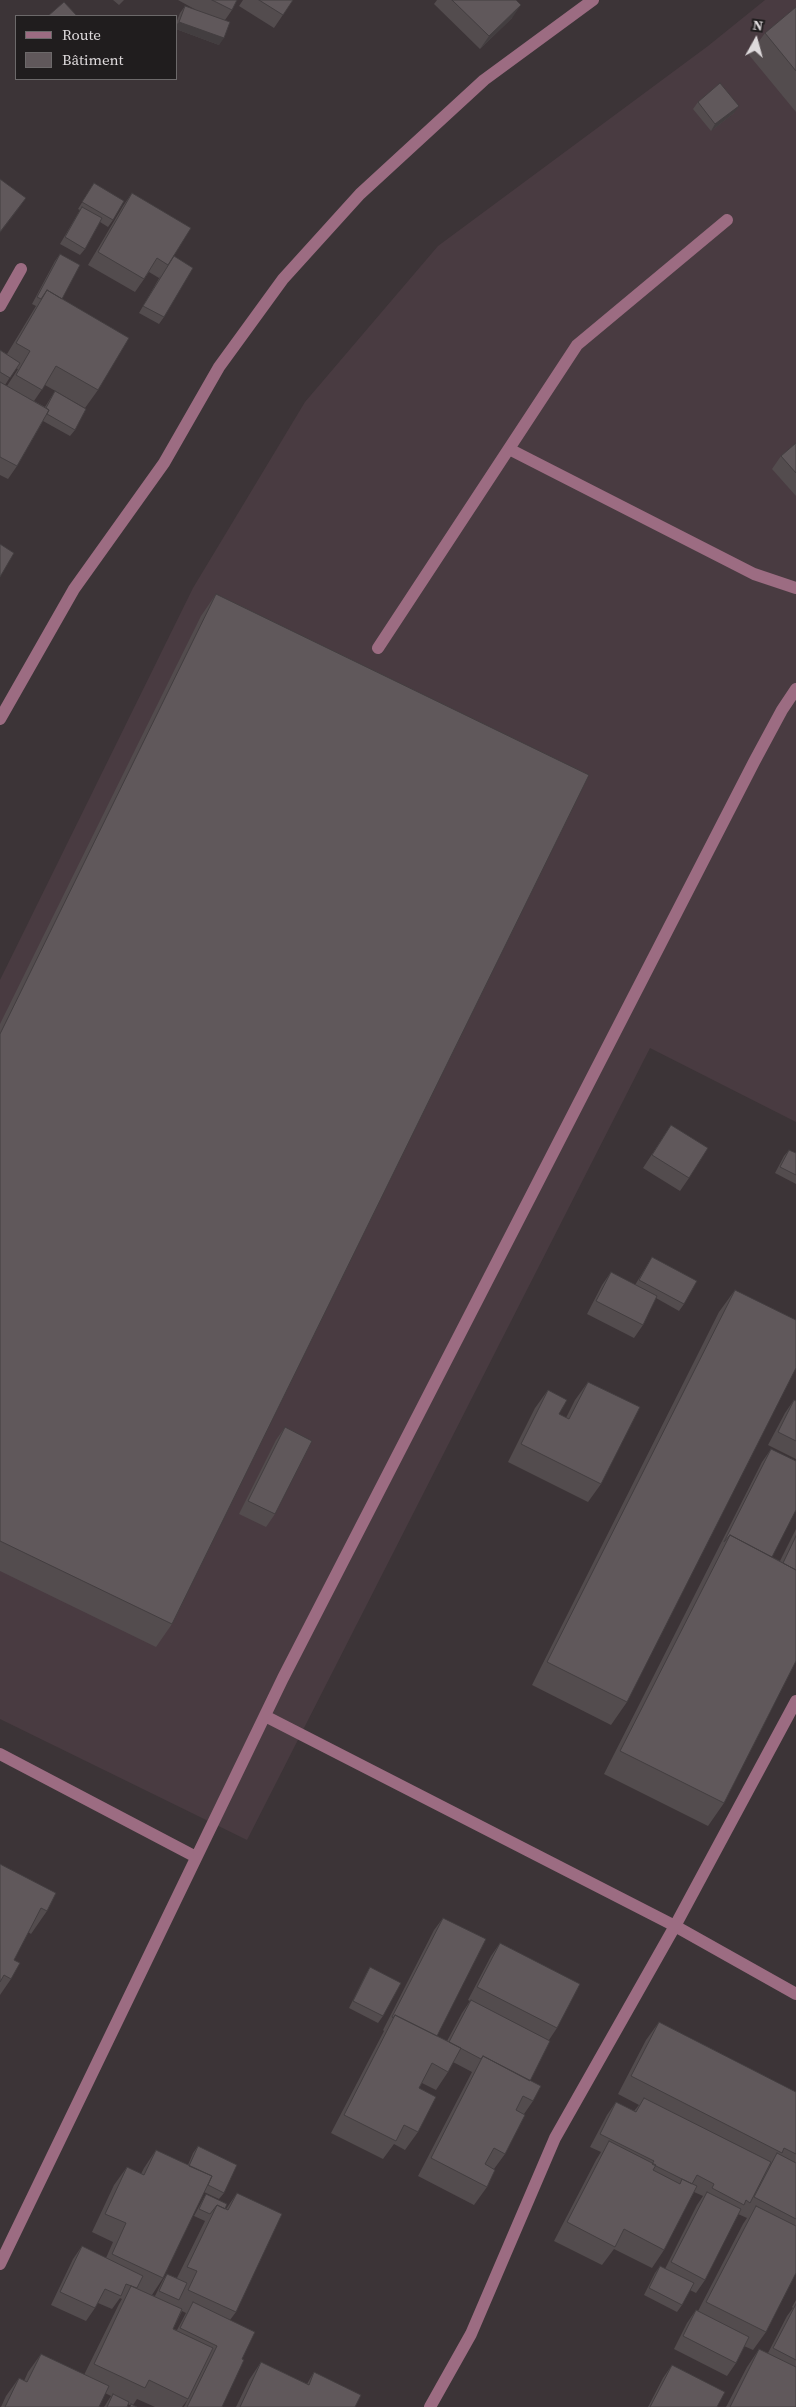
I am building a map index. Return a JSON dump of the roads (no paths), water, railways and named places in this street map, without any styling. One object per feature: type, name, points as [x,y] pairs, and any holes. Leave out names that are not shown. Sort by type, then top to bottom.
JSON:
[{"type":"street","points":[[0,719],[74,589],[164,463],[218,367],[283,279],[360,194],[484,80],[593,0]]},
{"type":"street","points":[[378,648],[577,344],[727,220]]},
{"type":"street","points":[[0,306],[21,269]]},
{"type":"street","points":[[509,449],[754,574],[796,588]]},
{"type":"street","points":[[0,2264],[265,1716],[754,762],[782,710],[796,689]]},
{"type":"street","points":[[430,2407],[471,2334],[555,2138],[675,1926],[796,1701]]},
{"type":"street","points":[[265,1716],[675,1926],[796,1994]]},
{"type":"street","points":[[0,1754],[196,1857]]}]
